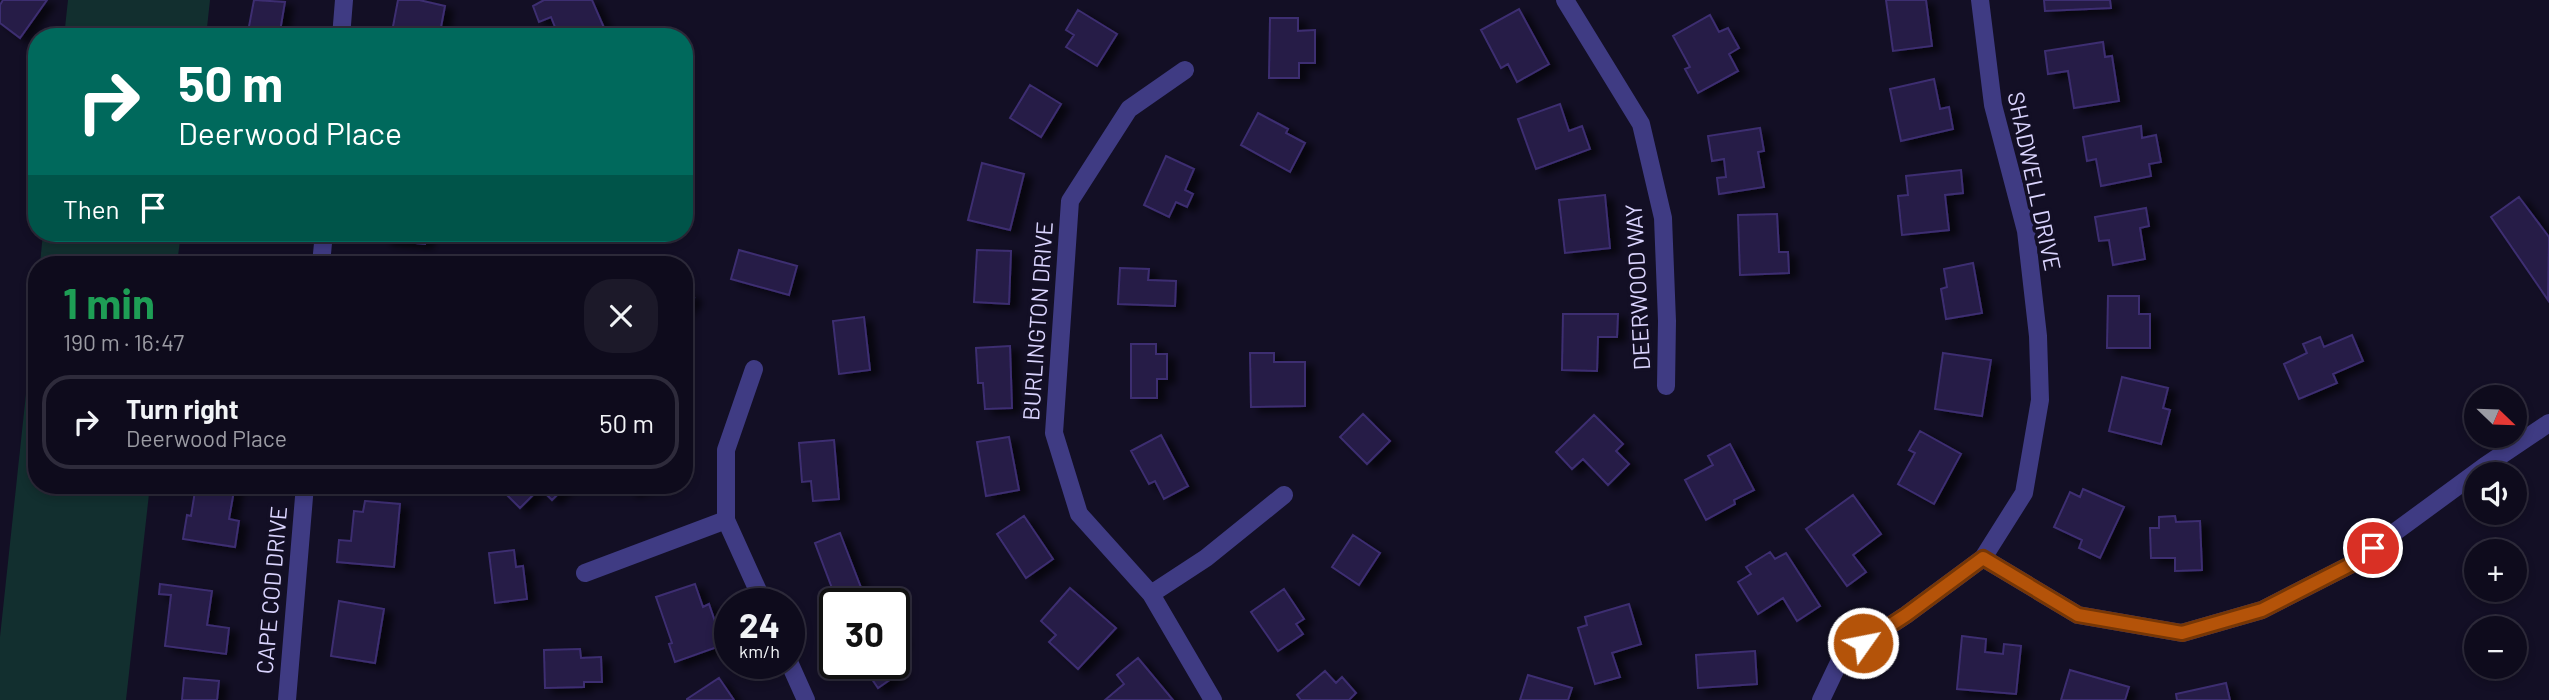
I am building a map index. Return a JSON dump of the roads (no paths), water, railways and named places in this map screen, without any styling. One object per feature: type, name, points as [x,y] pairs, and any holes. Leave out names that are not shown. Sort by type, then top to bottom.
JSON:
[{"type":"street","points":[[342,28],[344,0]]},
{"type":"street","name":"DEERWOOD WAY","points":[[1565,0],[1642,124],[1662,218],[1667,321],[1666,386]]},
{"type":"street","name":"SHADWELL DRIVE","points":[[1821,700],[1842,658],[1983,558],[2024,493],[2040,400],[2038,336],[2026,231],[1993,104],[1980,0]]},
{"type":"street","name":"BURLINGTON DRIVE","points":[[1185,70],[1129,109],[1070,201],[1054,433],[1079,514],[1151,594],[1213,700]]},
{"type":"street","points":[[754,369],[726,450],[726,520],[757,588]]},
{"type":"street","points":[[1983,558],[2078,615],[2182,633],[2262,610],[2350,565],[2485,466],[2549,423]]},
{"type":"street","name":"CAPE COD DRIVE","points":[[287,700],[304,494]]},
{"type":"street","points":[[1151,594],[1206,558],[1284,495]]},
{"type":"street","points":[[585,573],[726,520]]},
{"type":"street","points":[[797,679],[806,700]]}]
